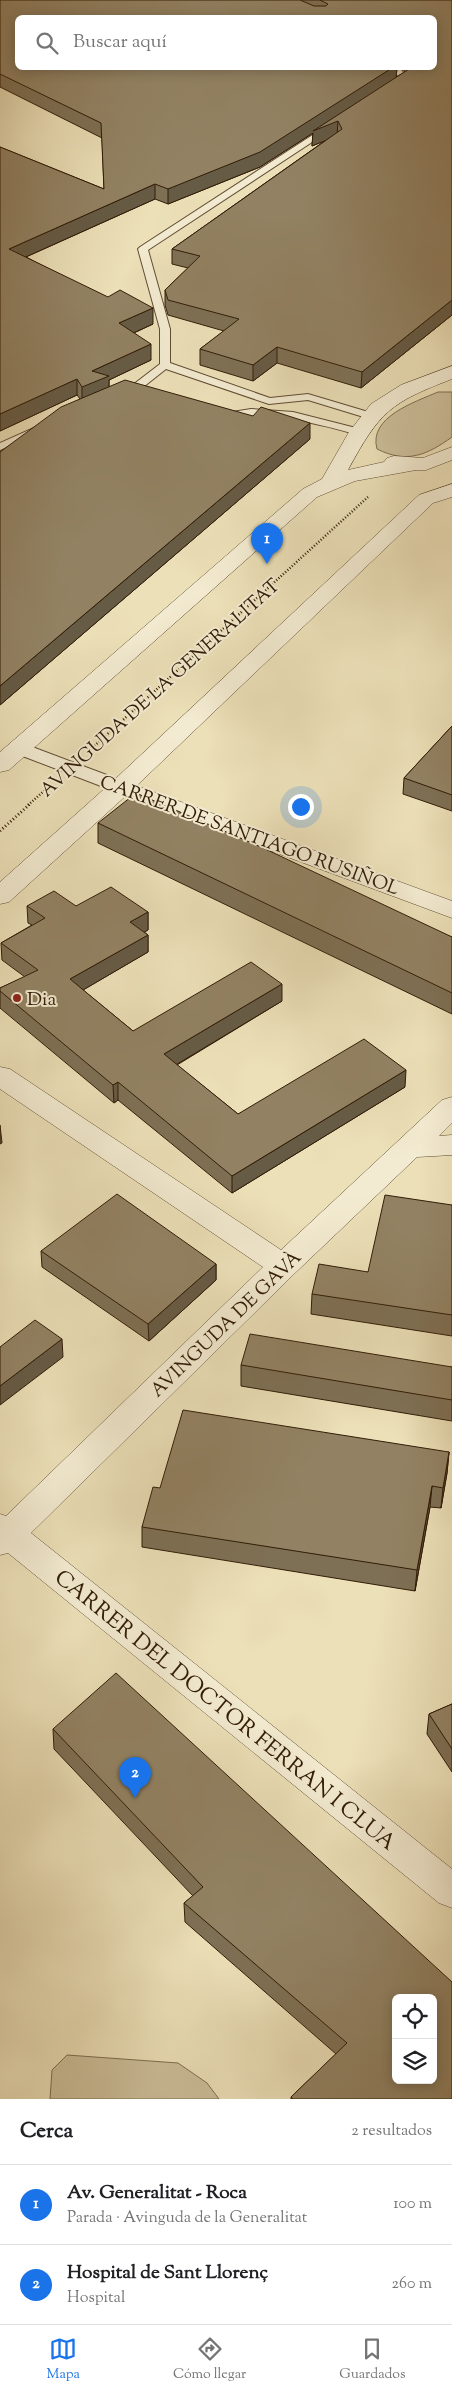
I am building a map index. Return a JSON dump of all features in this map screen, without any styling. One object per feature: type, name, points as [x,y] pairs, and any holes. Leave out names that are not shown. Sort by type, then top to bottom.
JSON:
[{"type":"street","points":[[332,480],[363,427],[384,404],[416,386],[452,372]]},
{"type":"street","points":[[416,386],[452,380]]},
{"type":"street","points":[[363,427],[364,451],[376,458],[382,461],[420,464],[452,477]]},
{"type":"street","points":[[0,765],[244,549],[310,494],[332,480],[369,470],[420,464],[452,453]]},
{"type":"street","points":[[0,896],[121,787],[426,499],[452,490]]},
{"type":"street","name":"CARRER DE SANTIAGO RUSIÑOL","points":[[19,748],[452,910]]},
{"type":"street","points":[[0,1076],[283,1266]]},
{"type":"street","name":"AVINGUDA DE GAVÀ","points":[[3,1534],[452,1107]]},
{"type":"street","points":[[410,1147],[452,1145]]},
{"type":"street","name":"CARRER DEL DOCTOR FERRAN I CLUA","points":[[3,1534],[452,1892]]},
{"type":"lane","points":[[388,91],[404,80],[397,70]]},
{"type":"lane","points":[[110,397],[142,387],[165,365],[165,329],[143,249],[339,122]]},
{"type":"lane","points":[[165,365],[269,401],[308,396],[363,427]]},
{"type":"lane","points":[[220,414],[228,417],[251,412],[293,415],[363,427]]},
{"type":"lane","points":[[0,447],[41,428]]},
{"type":"path","name":"AVINGUDA DE LA GENERALITAT","points":[[0,831],[360,503],[370,496]]},
{"type":"shaded area","points":[[438,392],[452,392],[452,437],[425,453],[407,457],[388,454],[377,449],[376,438],[386,420],[406,406]]},
{"type":"shaded area","points":[[67,2055],[178,2063],[207,2083],[219,2099],[50,2099],[52,2070]]},
{"type":"building","points":[[0,0],[300,0],[314,6],[326,6],[328,4],[320,0],[452,0],[452,300],[362,372],[277,347],[253,365],[200,349],[239,319],[168,300],[165,290],[200,256],[172,249],[342,129],[338,121],[313,131],[407,70],[437,70],[437,15],[15,15],[15,70],[389,70],[260,152],[168,189],[155,184],[9,249],[108,297],[120,290],[153,308],[119,323],[151,344],[92,371],[109,376],[82,387],[77,379],[0,414],[0,147],[104,189],[101,123],[0,74]]},
{"type":"building","points":[[125,380],[253,416],[261,407],[310,423],[0,686],[0,452],[61,407]]},
{"type":"building","points":[[452,726],[452,795],[404,778]]},
{"type":"building","points":[[136,793],[261,847],[452,937],[452,993],[98,823]]},
{"type":"building","points":[[111,887],[148,912],[130,922],[148,935],[70,979],[133,1031],[251,962],[282,984],[164,1054],[238,1114],[364,1039],[406,1070],[232,1176],[118,1082],[113,1085],[0,991],[0,988],[38,970],[1,943],[45,918],[27,906],[54,891],[76,906]]},
{"type":"building","points":[[117,1194],[216,1264],[148,1324],[41,1251]]},
{"type":"building","points":[[385,1195],[452,1205],[452,1315],[312,1294],[319,1264],[368,1272]]},
{"type":"building","points":[[35,1320],[62,1339],[0,1386],[0,1347]]},
{"type":"building","points":[[250,1334],[452,1367],[452,1400],[241,1365]]},
{"type":"building","points":[[183,1410],[449,1452],[443,1488],[432,1486],[417,1570],[142,1527],[153,1487],[160,1488]]},
{"type":"building","points":[[116,1673],[452,1982],[452,2099],[293,2099],[291,2097],[347,2043],[184,1903],[203,1887],[53,1729]]},
{"type":"building","points":[[452,1704],[452,1749],[429,1714]]},
{"type":"place","name":"Av. Generalitat - Roca","points":[[267,564]]},
{"type":"place","name":"Dia","points":[[17,998]]},
{"type":"place","name":"Hospital de Sant Llorenç","points":[[135,1798]]}]
